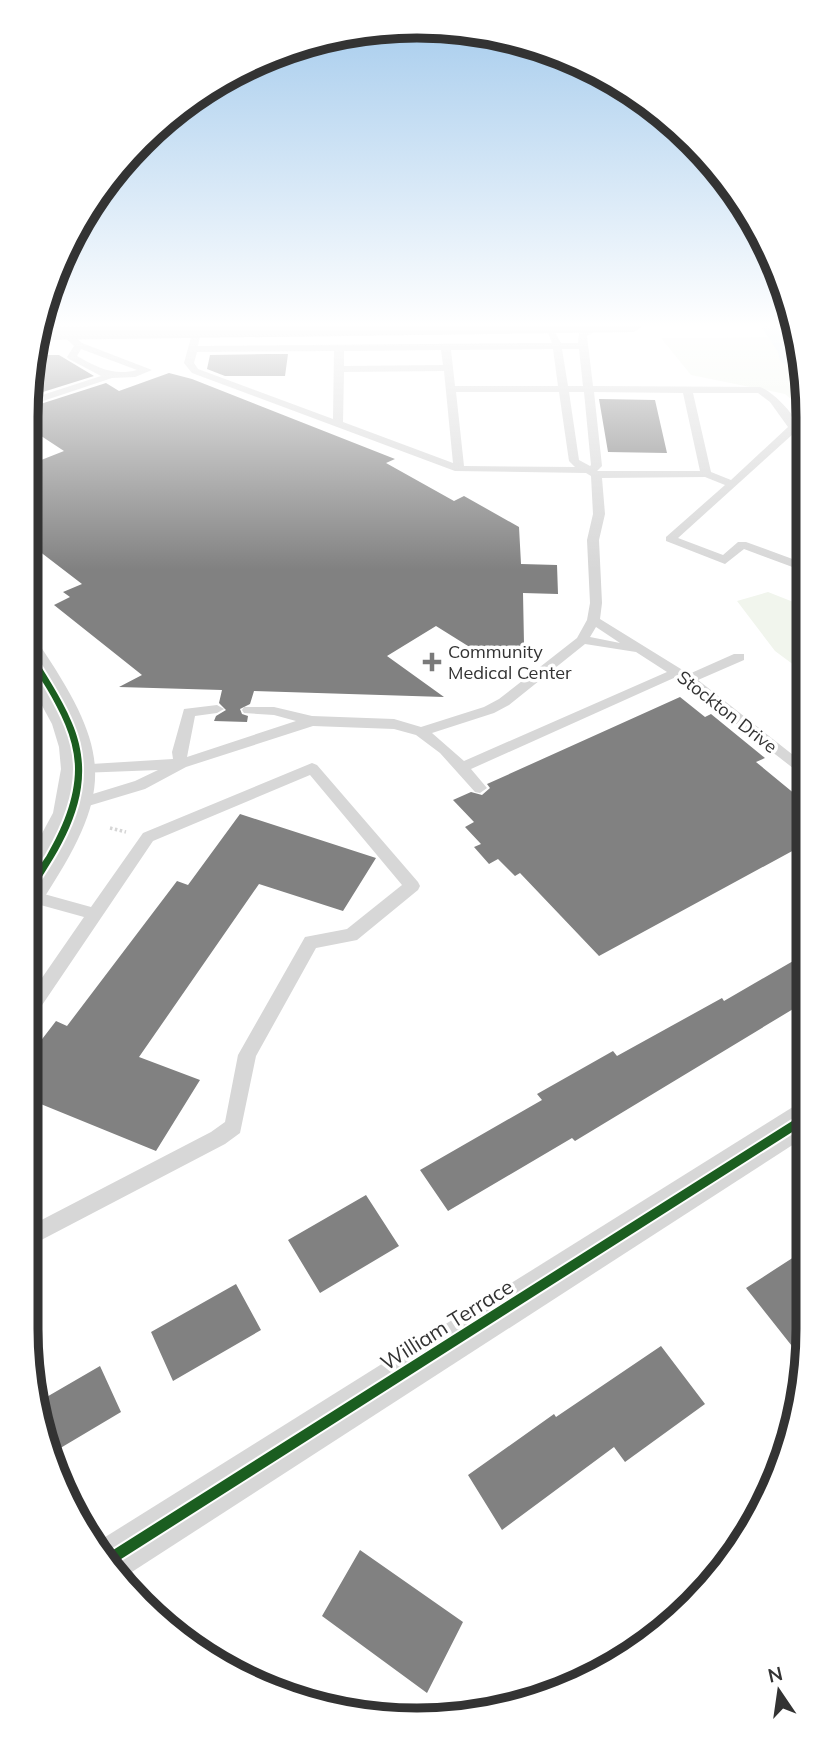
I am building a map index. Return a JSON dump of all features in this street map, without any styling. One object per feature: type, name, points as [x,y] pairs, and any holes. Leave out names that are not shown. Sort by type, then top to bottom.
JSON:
[{"type":"street","points":[[38,676],[69,725],[80,768],[75,805],[38,870]]},
{"type":"street","name":"William Terrace","points":[[115,1557],[796,1130]]},
{"type":"lane","points":[[293,407],[338,423],[353,432],[458,469],[706,474],[733,484]]},
{"type":"lane","points":[[338,407],[338,423]]},
{"type":"lane","points":[[452,407],[458,469]]},
{"type":"lane","points":[[566,407],[574,461],[594,472]]},
{"type":"lane","points":[[421,732],[489,710],[503,702],[582,640],[593,620],[596,603],[593,540],[599,514],[590,407]]},
{"type":"lane","points":[[691,407],[706,474]]},
{"type":"lane","points":[[779,407],[796,432]]},
{"type":"lane","points":[[792,429],[670,539],[725,560],[742,544],[796,564]]},
{"type":"lane","name":"Stockton Drive","points":[[593,620],[682,676],[796,765]]},
{"type":"lane","name":"Stockton Drive","points":[[582,640],[646,651]]},
{"type":"lane","points":[[461,768],[682,676],[739,657]]},
{"type":"lane","points":[[181,764],[179,752],[189,712],[217,709]]},
{"type":"lane","points":[[249,710],[274,711],[312,721],[394,724],[421,732],[480,788]]},
{"type":"lane","points":[[75,805],[140,785],[181,764],[312,721]]},
{"type":"lane","points":[[80,768],[181,764]]},
{"type":"lane","points":[[38,997],[148,837],[312,768],[412,886],[351,935],[311,942],[247,1055],[233,1127],[218,1138],[38,1233]]},
{"type":"lane","points":[[38,898],[95,914]]},
{"type":"shaded area","points":[[768,592],[796,603],[796,667],[775,651],[737,601]]},
{"type":"building","name":"Community Medical Center","points":[[38,407],[262,407],[395,459],[386,463],[454,501],[464,496],[519,527],[521,564],[557,565],[558,594],[523,593],[524,644],[492,661],[436,626],[387,656],[444,697],[254,691],[250,704],[240,709],[242,714],[248,716],[247,722],[214,721],[216,716],[226,710],[219,703],[222,690],[119,687],[142,675],[54,605],[70,597],[63,592],[82,584],[38,550],[38,461],[64,451],[38,434]]},
{"type":"building","points":[[600,407],[656,407],[667,453],[608,452]]},
{"type":"building","points":[[680,697],[705,717],[711,714],[765,758],[756,762],[796,795],[796,849],[599,956],[520,873],[515,876],[498,859],[489,864],[474,847],[481,844],[465,827],[474,822],[453,800],[471,792],[482,795],[490,788],[487,784]]},
{"type":"building","points":[[240,814],[376,858],[343,911],[259,884],[139,1057],[200,1080],[156,1151],[38,1103],[38,1044],[56,1021],[67,1026],[177,881],[188,885]]},
{"type":"building","points":[[796,959],[796,1007],[575,1141],[572,1138],[448,1211],[420,1170],[542,1100],[537,1094],[613,1051],[617,1056],[722,998],[724,1001]]},
{"type":"building","points":[[366,1195],[399,1246],[320,1293],[288,1240]]},
{"type":"building","points":[[794,1257],[796,1259],[796,1351],[746,1288]]},
{"type":"building","points":[[236,1284],[261,1330],[173,1381],[151,1332]]},
{"type":"building","points":[[661,1346],[705,1404],[625,1462],[614,1447],[502,1530],[468,1475],[554,1414],[556,1417]]},
{"type":"building","points":[[100,1366],[121,1412],[58,1449],[45,1398]]},
{"type":"building","points":[[360,1550],[463,1622],[427,1693],[322,1616]]},
{"type":"cycle path","points":[[38,668],[69,724],[77,747],[79,769],[71,813],[38,875]]},
{"type":"cycle path","points":[[115,1557],[796,1124]]},
{"type":"place","name":"Community Medical Center","points":[[432,662]]}]
